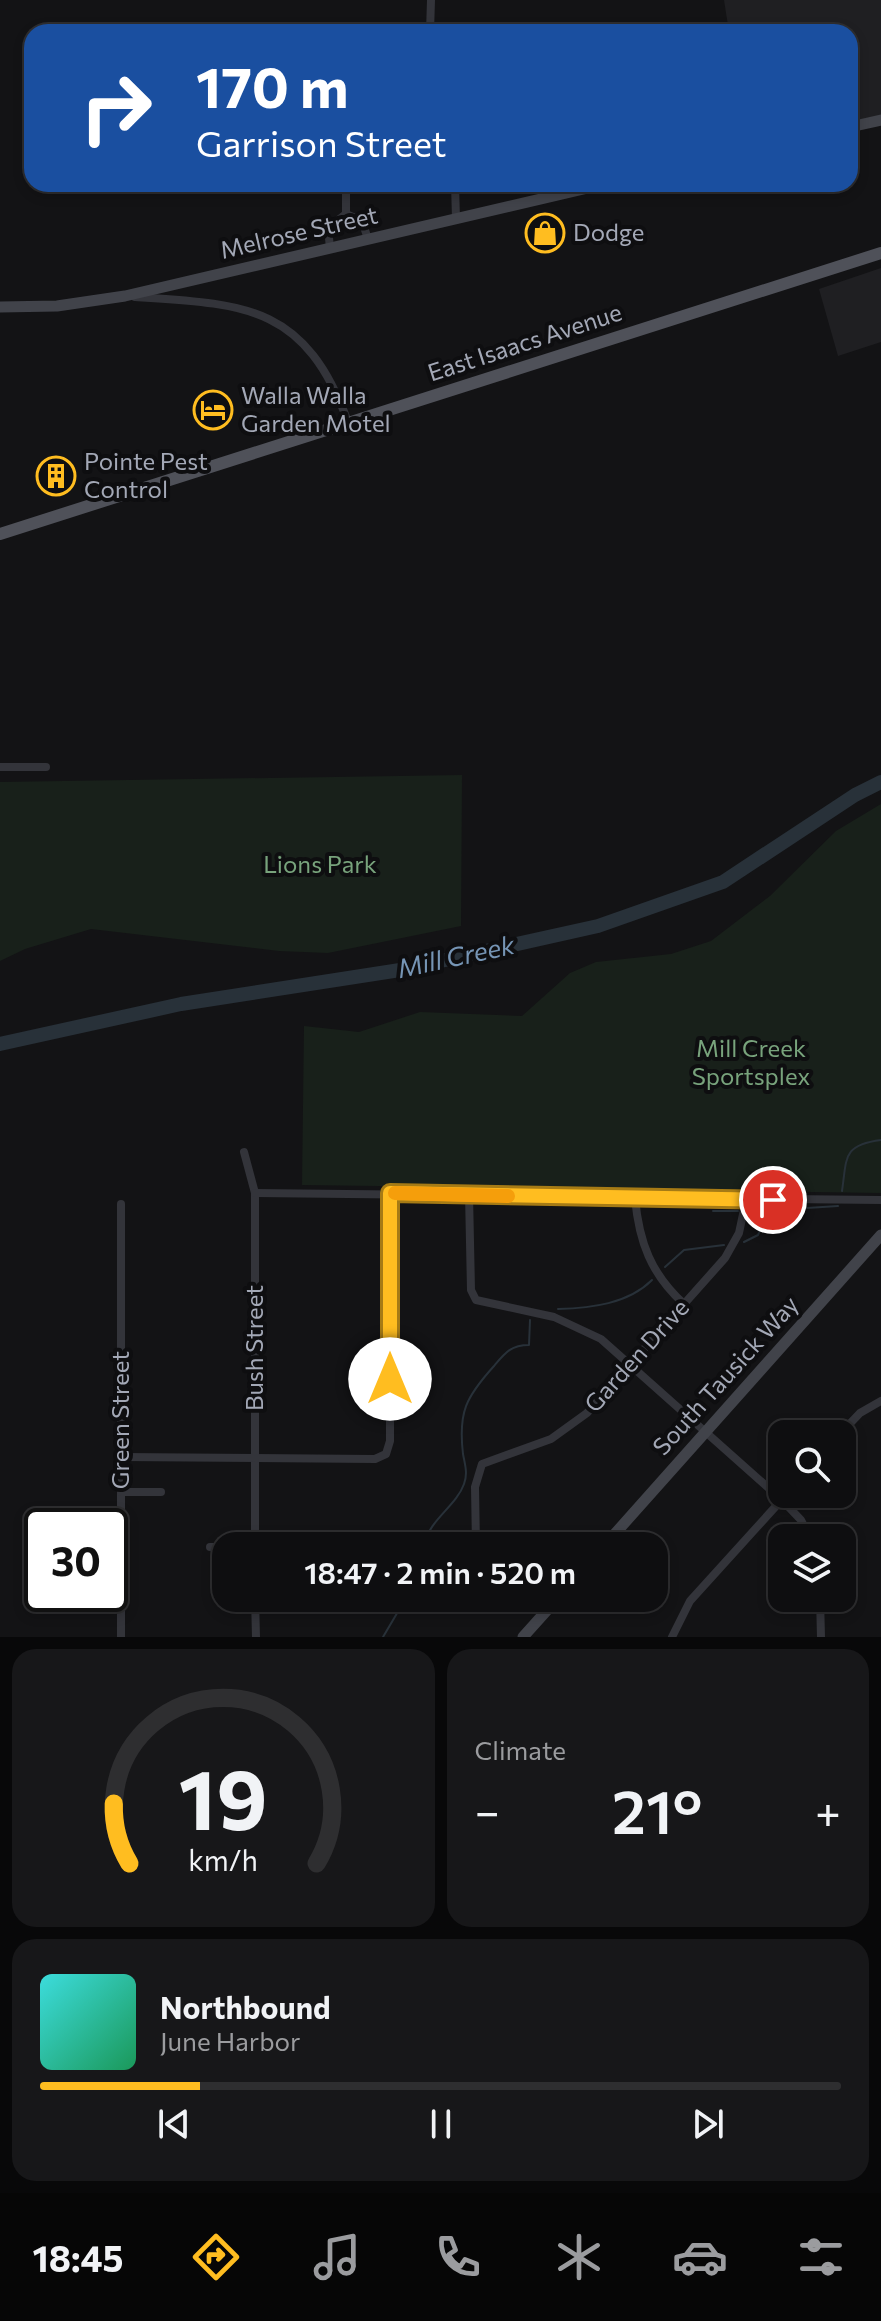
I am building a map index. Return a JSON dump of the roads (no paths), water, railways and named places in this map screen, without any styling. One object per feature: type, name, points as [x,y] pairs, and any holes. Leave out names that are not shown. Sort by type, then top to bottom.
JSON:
[{"type":"main road","name":"East Isaacs Avenue","points":[[0,534],[881,253]]},
{"type":"street","points":[[430,24],[431,0]]},
{"type":"street","points":[[858,125],[881,120]]},
{"type":"street","points":[[346,192],[346,214]]},
{"type":"street","points":[[455,192],[456,219]]},
{"type":"street","name":"Melrose Street","points":[[0,307],[57,306],[125,296],[571,192]]},
{"type":"street","points":[[346,214],[362,221],[368,239]]},
{"type":"street","points":[[330,248],[328,228],[346,214]]},
{"type":"street","points":[[125,296],[228,304],[274,322],[298,338],[324,367],[348,422]]},
{"type":"street","points":[[0,767],[46,767]]},
{"type":"street","name":"Bush Street","points":[[244,1152],[255,1193],[255,1532]]},
{"type":"street","points":[[255,1193],[881,1200]]},
{"type":"street","points":[[121,1457],[375,1459],[386,1454],[390,1441],[390,1193]]},
{"type":"street","points":[[469,1194],[471,1290],[476,1300],[570,1323],[601,1339],[768,1482]]},
{"type":"street","points":[[635,1198],[648,1259],[664,1284],[684,1304]]},
{"type":"street","name":"Garden Drive","points":[[476,1532],[475,1487],[482,1464],[534,1446],[565,1430],[587,1413],[735,1243],[746,1200]]},
{"type":"street","name":"Green Street","points":[[121,1204],[121,1637]]},
{"type":"street","name":"South Tausick Way","points":[[616,1532],[881,1235]]},
{"type":"street","points":[[853,1420],[881,1401]]},
{"type":"street","points":[[121,1492],[161,1492]]},
{"type":"street","points":[[672,1637],[690,1601],[775,1508]]},
{"type":"street","points":[[255,1612],[256,1637]]},
{"type":"street","points":[[523,1637],[545,1612]]},
{"type":"street","points":[[820,1612],[821,1637]]},
{"type":"waterway","name":"Mill Creek","points":[[0,1044],[181,1004],[400,970],[598,926],[723,882],[855,795],[881,782]]},
{"type":"waterway","points":[[842,1191],[849,1155],[859,1145],[881,1140]]},
{"type":"waterway","points":[[776,1210],[838,1206]]},
{"type":"waterway","points":[[713,1211],[738,1211]]},
{"type":"waterway","points":[[750,1211],[770,1211]]},
{"type":"waterway","points":[[744,1242],[758,1235],[765,1219]]},
{"type":"waterway","points":[[665,1267],[684,1250],[724,1245]]},
{"type":"waterway","points":[[558,1309],[596,1306],[620,1299],[632,1295],[652,1280]]},
{"type":"waterway","points":[[429,1532],[455,1500],[465,1480],[462,1427],[466,1406],[477,1387],[505,1354],[517,1346],[529,1345],[530,1320]]},
{"type":"waterway","points":[[383,1637],[398,1612]]},
{"type":"place","name":"Dodge","points":[[545,233]]},
{"type":"place","name":"Walla Walla Garden Motel","points":[[213,410]]},
{"type":"place","name":"Pointe Pest Control","points":[[56,476]]},
{"type":"park label","name":"Lions Park","points":[[320,865]]},
{"type":"park label","name":"Mill Creek Sportsplex","points":[[751,1063]]}]
